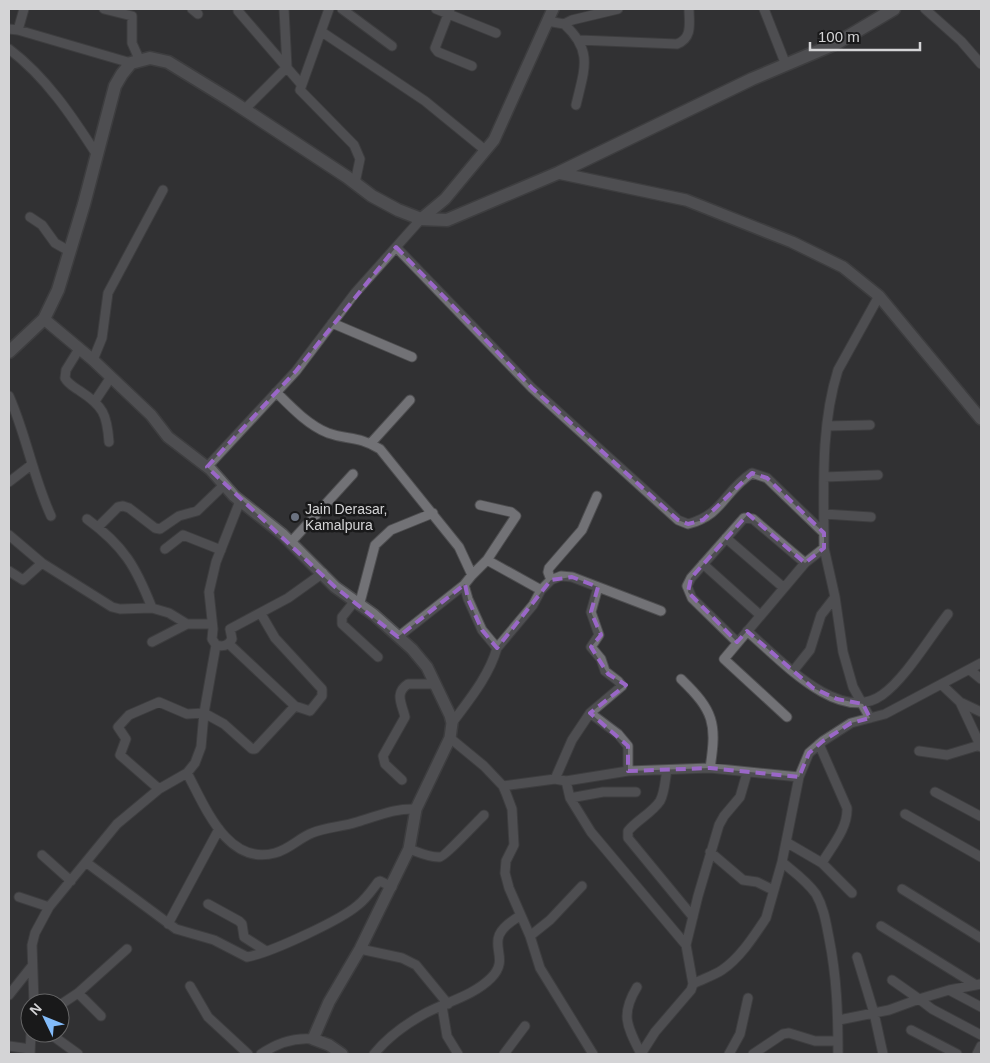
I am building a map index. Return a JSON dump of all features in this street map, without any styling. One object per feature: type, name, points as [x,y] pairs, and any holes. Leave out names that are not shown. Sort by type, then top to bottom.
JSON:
[{"type":"main road","points":[[9,352],[44,319],[58,290],[115,86],[122,74],[136,62],[150,58],[168,62],[398,210],[421,219],[447,220],[558,173],[786,65],[837,43],[894,9]]},
{"type":"street","points":[[24,9],[13,29],[136,62],[132,43],[133,12],[104,9]]},
{"type":"street","points":[[244,110],[287,67],[284,9]]},
{"type":"street","points":[[329,9],[300,90],[354,145],[360,159],[355,183]]},
{"type":"street","points":[[342,9],[392,46]]},
{"type":"street","points":[[436,9],[449,11],[496,33]]},
{"type":"street","points":[[564,24],[572,20],[618,9]]},
{"type":"street","points":[[580,40],[677,44],[683,42],[689,33],[689,9]]},
{"type":"street","points":[[764,9],[786,65]]},
{"type":"street","points":[[925,9],[961,41],[981,64]]},
{"type":"street","points":[[238,10],[301,84]]},
{"type":"street","points":[[449,11],[435,45],[436,51],[472,66]]},
{"type":"street","points":[[207,467],[296,371],[370,275],[421,219],[445,199],[494,140],[549,13],[564,24],[580,40],[585,63],[576,105]]},
{"type":"street","points":[[322,32],[425,101],[485,150]]},
{"type":"street","points":[[961,41],[981,52]]},
{"type":"street","points":[[9,49],[36,73],[70,113],[97,155]]},
{"type":"street","points":[[558,173],[686,200],[792,242],[843,267],[879,296],[981,420]]},
{"type":"street","points":[[94,360],[102,338],[108,292],[163,190]]},
{"type":"street","points":[[30,217],[42,225],[54,243],[69,251]]},
{"type":"street","points":[[396,247],[532,388],[678,520],[688,524],[703,520],[715,511],[743,479],[752,473],[767,478],[824,533]]},
{"type":"street","points":[[870,718],[853,687],[843,652],[836,597],[824,548],[824,477],[827,426],[838,370],[879,296]]},
{"type":"street","points":[[44,319],[94,360],[151,415],[168,437],[207,467],[240,501],[291,542],[356,604],[412,649],[427,667],[434,684],[443,698],[452,723],[450,738],[416,809],[409,850],[360,949],[329,1002],[313,1039]]},
{"type":"street","points":[[332,323],[412,357]]},
{"type":"street","points":[[79,349],[66,370],[65,378],[70,384],[95,401],[106,417],[109,442]]},
{"type":"street","points":[[95,401],[111,377]]},
{"type":"street","points":[[276,392],[302,417],[329,434],[365,440],[380,449],[434,513],[459,547],[472,574]]},
{"type":"street","points":[[9,396],[16,413],[31,465],[51,516]]},
{"type":"street","points":[[371,443],[410,400]]},
{"type":"street","points":[[827,426],[870,425]]},
{"type":"street","points":[[9,482],[31,465]]},
{"type":"street","points":[[291,542],[354,474]]},
{"type":"street","points":[[824,477],[878,476]]},
{"type":"street","points":[[98,527],[118,507],[123,506],[129,508],[155,528],[160,529],[179,516],[197,511],[224,485]]},
{"type":"street","points":[[552,580],[548,572],[549,568],[582,530],[597,496]]},
{"type":"street","points":[[9,535],[42,563],[112,607],[120,609],[152,608],[169,613],[187,624],[212,626],[223,625],[230,629],[232,639],[229,644],[222,647],[216,645],[212,639],[212,626],[209,592],[221,550],[240,501]]},
{"type":"street","points":[[398,637],[464,585],[472,574],[487,560],[516,516],[511,512],[480,505]]},
{"type":"street","points":[[378,657],[342,624],[342,617],[356,604],[375,545],[391,530],[434,513]]},
{"type":"street","points":[[824,514],[871,517]]},
{"type":"street","points":[[737,642],[688,592],[687,586],[691,578],[703,564],[744,518],[753,519],[805,563]]},
{"type":"street","points":[[87,519],[123,551],[133,565],[152,608]]},
{"type":"street","points":[[165,549],[182,535],[221,550]]},
{"type":"street","points":[[726,538],[784,588]]},
{"type":"street","points":[[787,717],[726,663],[725,656],[805,563],[824,548]]},
{"type":"street","points":[[487,560],[541,590]]},
{"type":"street","points":[[9,571],[23,580],[42,563]]},
{"type":"street","points":[[703,564],[760,615]]},
{"type":"street","points":[[230,629],[288,598],[322,573]]},
{"type":"street","points":[[452,723],[482,681],[493,660],[496,648],[533,605],[541,590],[552,580],[561,576],[572,577],[661,611]]},
{"type":"street","points":[[464,585],[482,630],[496,648]]},
{"type":"street","points":[[555,779],[572,740],[590,714],[622,686],[618,680],[605,671],[601,659],[591,647],[599,635],[591,612],[598,587]]},
{"type":"street","points":[[794,670],[810,650],[821,615],[836,597]]},
{"type":"street","points":[[229,644],[296,706],[310,711],[322,696],[322,689],[275,638],[261,614]]},
{"type":"street","points":[[747,631],[825,695],[863,704],[884,694],[902,675],[948,614]]},
{"type":"street","points":[[152,642],[187,624]]},
{"type":"street","points":[[33,993],[32,945],[35,932],[49,907],[87,863],[117,824],[159,789],[187,773],[195,762],[201,747],[204,713],[216,645]]},
{"type":"street","points":[[693,984],[722,970],[738,956],[766,918],[782,862],[799,776],[809,753],[819,744],[851,723],[885,714],[981,663]]},
{"type":"street","points":[[970,670],[981,679]]},
{"type":"street","points":[[681,678],[702,701],[714,726],[714,742],[710,768]]},
{"type":"street","points":[[402,780],[385,764],[383,756],[405,717],[399,697],[400,692],[408,684],[434,684]]},
{"type":"street","points":[[942,685],[960,702],[981,712]]},
{"type":"street","points":[[920,750],[948,755],[981,746],[960,702]]},
{"type":"street","points":[[159,789],[120,755],[126,739],[118,727],[119,723],[129,715],[156,703],[187,714],[204,713],[224,724],[252,749],[255,749],[296,706]]},
{"type":"street","points":[[590,714],[618,734],[628,746],[628,771]]},
{"type":"street","points":[[450,738],[503,786],[512,809],[514,845],[506,861],[505,873],[520,916],[530,936],[540,968],[593,1054]]},
{"type":"street","points":[[819,744],[847,808],[848,817],[822,863]]},
{"type":"street","points":[[503,786],[555,779],[566,781],[628,771],[710,768],[747,773],[799,776]]},
{"type":"street","points":[[667,770],[660,800],[655,807],[634,823],[628,831],[628,838],[693,917]]},
{"type":"street","points":[[187,773],[219,829],[236,846],[256,855],[274,853],[292,846],[306,836],[321,830],[355,823],[398,808],[416,809]]},
{"type":"street","points":[[641,1054],[654,1032],[691,990],[693,984],[686,945],[693,917],[710,852],[724,816],[740,797],[747,773]]},
{"type":"street","points":[[566,781],[570,798],[591,832],[686,945]]},
{"type":"street","points":[[570,798],[602,792],[636,792]]},
{"type":"street","points":[[935,792],[981,815]]},
{"type":"street","points":[[905,814],[981,857]]},
{"type":"street","points":[[409,850],[438,857],[445,856],[460,838],[484,815]]},
{"type":"street","points":[[168,924],[219,829]]},
{"type":"street","points":[[786,842],[822,863],[852,894]]},
{"type":"street","points":[[710,852],[743,880],[757,882],[773,890]]},
{"type":"street","points":[[42,855],[71,881]]},
{"type":"street","points":[[782,862],[803,879],[815,893],[822,906],[834,965],[839,1020],[838,1054]]},
{"type":"street","points":[[87,863],[168,924],[185,933],[214,940],[247,957],[266,951],[346,914],[365,899],[380,881],[392,887]]},
{"type":"street","points":[[530,936],[550,920],[582,886]]},
{"type":"street","points":[[902,889],[981,938]]},
{"type":"street","points":[[19,897],[49,907]]},
{"type":"street","points":[[208,904],[239,921],[242,924],[244,937],[266,951]]},
{"type":"street","points":[[374,1054],[384,1042],[424,1015],[481,987],[492,977],[500,961],[497,937],[506,924],[520,916]]},
{"type":"street","points":[[881,926],[979,984]]},
{"type":"street","points":[[70,998],[127,949]]},
{"type":"street","points":[[360,949],[402,958],[416,964],[445,1005],[447,1036],[458,1054]]},
{"type":"street","points":[[857,957],[874,1013],[883,1054]]},
{"type":"street","points":[[10,989],[32,966]]},
{"type":"street","points":[[892,980],[932,1009],[981,1035]]},
{"type":"street","points":[[839,1020],[874,1013],[949,990],[979,984]]},
{"type":"street","points":[[190,986],[208,1017],[248,1054]]},
{"type":"street","points":[[637,987],[628,1003],[626,1019],[641,1054]]},
{"type":"street","points":[[949,990],[981,1007]]},
{"type":"street","points":[[78,993],[102,1016]]},
{"type":"street","points":[[729,1054],[740,1034],[748,998]]},
{"type":"street","points":[[504,1054],[525,1026]]},
{"type":"street","points":[[910,1030],[957,1054]]},
{"type":"street","points":[[753,1054],[774,1039],[789,1032],[810,1040],[838,1041]]},
{"type":"street","points":[[261,1054],[276,1043],[302,1038],[313,1039],[327,1049],[342,1054]]},
{"type":"street","points":[[62,1043],[78,1054]]},
{"type":"street","points":[[9,1046],[30,1052]]},
{"type":"street","points":[[977,1054],[981,1046]]},
{"type":"highlighted area","points":[[396,247],[532,388],[678,520],[688,524],[703,520],[752,473],[767,478],[824,533],[824,548],[805,563],[748,514],[691,578],[688,592],[737,642],[747,631],[813,688],[837,699],[863,704],[870,718],[851,723],[823,741],[809,753],[799,777],[710,768],[628,771],[628,746],[590,713],[626,685],[608,674],[591,647],[601,635],[591,612],[598,587],[572,577],[551,580],[497,648],[482,630],[468,599],[465,584],[398,637],[335,587],[207,467],[296,371]]},
{"type":"place","name":"Jain Derasar, Kamalpura","points":[[295,517]]}]
